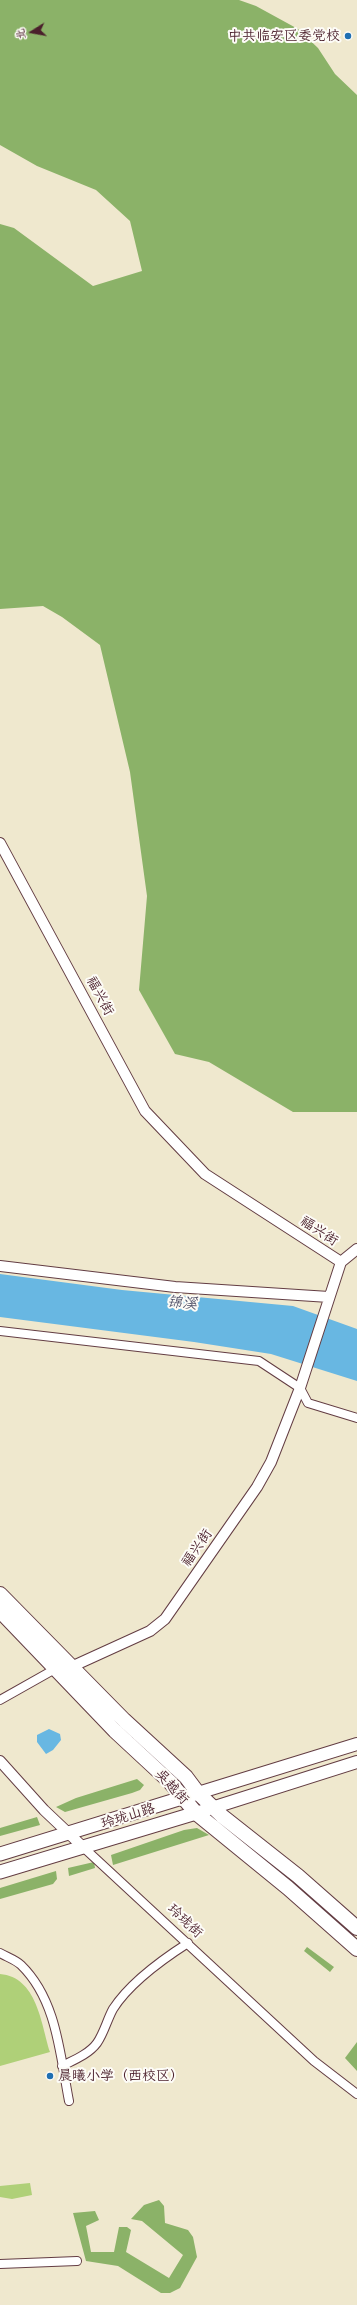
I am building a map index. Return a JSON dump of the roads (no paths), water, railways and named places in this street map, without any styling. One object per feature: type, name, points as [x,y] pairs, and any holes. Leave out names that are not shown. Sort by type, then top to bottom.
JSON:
[{"type":"highway","name":"吴越街","points":[[0,1594],[124,1720],[186,1777],[198,1793],[298,1876],[357,1928]]},
{"type":"highway","name":"吴越街","points":[[0,1611],[115,1731],[170,1782],[196,1813],[288,1888],[357,1949]]},
{"type":"main road","name":"玲珑山路","points":[[0,1854],[357,1744]]},
{"type":"main road","name":"玲珑山路","points":[[0,1872],[196,1813],[357,1762]]},
{"type":"street","name":"福兴街","points":[[0,843],[145,1111],[205,1174],[341,1262],[300,1388],[271,1462],[257,1487],[165,1619],[150,1631],[71,1667]]},
{"type":"street","points":[[341,1262],[357,1249]]},
{"type":"street","points":[[0,1266],[175,1287],[329,1297]]},
{"type":"street","points":[[0,1331],[259,1361],[300,1388],[308,1403],[357,1418]]},
{"type":"street","points":[[0,1700],[55,1669]]},
{"type":"street","name":"玲珑街","points":[[0,1761],[67,1833],[188,1943],[314,2061],[357,2094]]},
{"type":"street","points":[[62,2066],[93,2048],[98,2042],[113,2009],[125,1995],[166,1957],[188,1943]]},
{"type":"street","points":[[0,1953],[20,1964],[34,1980],[43,1994],[50,2010],[70,2101]]},
{"type":"street","points":[[0,2264],[77,2261]]},
{"type":"water","name":"锦溪","points":[[0,1274],[122,1290],[293,1306],[357,1329],[357,1381],[271,1354],[194,1342],[0,1317]]},
{"type":"water","points":[[49,1729],[60,1734],[61,1740],[53,1750],[46,1754],[37,1742],[37,1735]]},
{"type":"place","name":"中共临安区委党校","points":[[348,36]]},
{"type":"place","name":"晨曦小学（西校区）","points":[[50,2076]]}]
